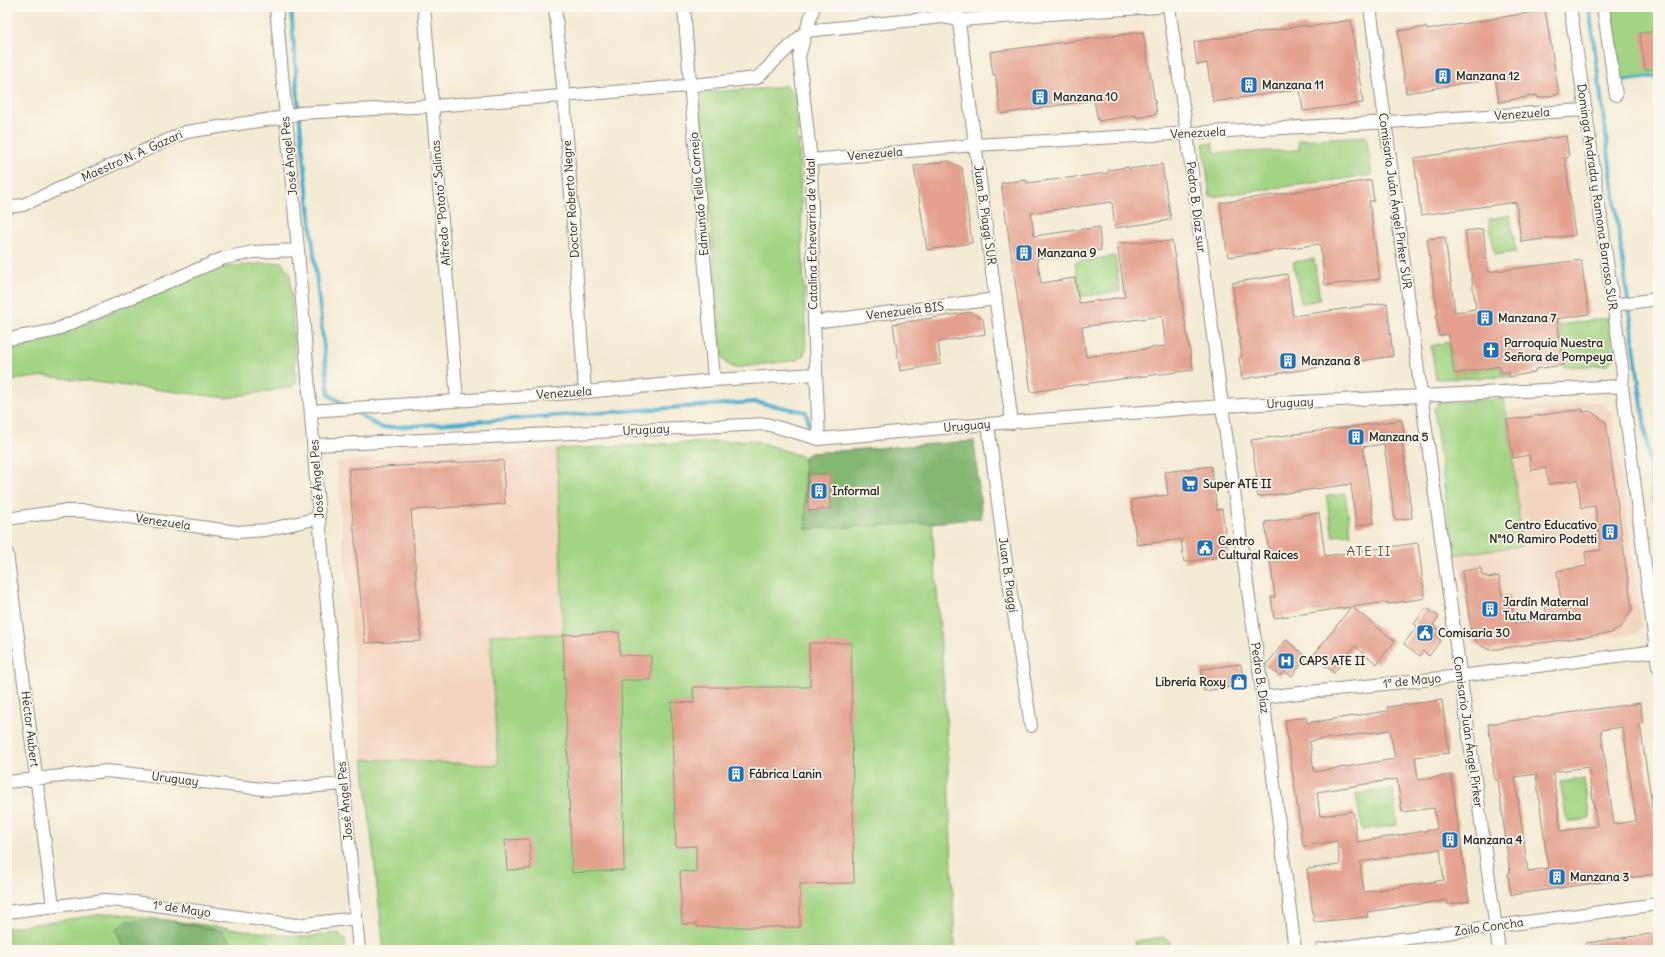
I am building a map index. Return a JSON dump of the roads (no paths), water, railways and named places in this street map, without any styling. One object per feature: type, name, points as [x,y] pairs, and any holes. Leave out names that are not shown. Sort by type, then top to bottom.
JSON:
[{"type":"street","name":"José Ángel Pes","points":[[276,7],[315,445],[319,518],[358,950]]},
{"type":"street","name":"Alfredo \"Pototo\" Salinas","points":[[424,7],[457,400]]},
{"type":"street","name":"Doctor Roberto Negre","points":[[555,7],[564,96],[585,392]]},
{"type":"street","name":"Edmundo Tello Cornejo","points":[[684,7],[714,380]]},
{"type":"street","name":"Catalina Echevarría de Vidal","points":[[814,7],[799,58],[811,160],[814,322],[819,439]]},
{"type":"street","name":"Juan B. Piaggi SUR","points":[[957,7],[1012,423]]},
{"type":"street","points":[[806,31],[942,17],[958,20],[1157,7]]},
{"type":"street","name":"Pedro B. Díaz sur","points":[[1168,7],[1187,134],[1222,406]]},
{"type":"street","name":"Comisario Juán Ángel Pirker SUR","points":[[1370,7],[1421,396]]},
{"type":"street","name":"Dominga Andrada y Ramona Barroso SUR","points":[[1570,7],[1623,374],[1622,386],[1658,666]]},
{"type":"street","points":[[1603,7],[1616,95]]},
{"type":"street","name":"Maestro N. A. Gazari","points":[[7,207],[23,205],[186,132],[285,117],[299,113],[433,106],[564,96],[756,78],[806,31]]},
{"type":"street","name":"Venezuela","points":[[811,160],[975,145],[1586,110]]},
{"type":"street","points":[[7,339],[53,332],[224,258],[253,252],[298,250]]},
{"type":"street","name":"Venezuela BIS","points":[[814,322],[996,299]]},
{"type":"street","points":[[1613,305],[1658,299]]},
{"type":"street","name":"Venezuela","points":[[311,411],[585,392],[714,380],[816,374]]},
{"type":"street","name":"Uruguay","points":[[315,445],[766,424],[819,439],[1222,406],[1622,386]]},
{"type":"street","name":"Comisario Juán Ángel Pirker","points":[[1421,396],[1499,950]]},
{"type":"street","name":"Pedro B. Díaz","points":[[1222,406],[1263,697],[1296,950]]},
{"type":"street","name":"Juan B. Piaggi","points":[[988,424],[1003,542],[1031,726]]},
{"type":"street","name":"Venezuela","points":[[7,519],[62,511],[85,511],[237,532],[266,530],[319,518]]},
{"type":"street","name":"Héctor Aubert","points":[[7,553],[53,906]]},
{"type":"street","name":"1º de Mayo","points":[[1263,697],[1460,676],[1656,650]]},
{"type":"street","name":"Uruguay","points":[[7,782],[107,771],[272,790],[343,784]]},
{"type":"street","name":"1º de Mayo","points":[[7,912],[105,900],[134,902],[296,925],[356,918]]},
{"type":"street","name":"Zoilo Concha","points":[[1321,950],[1658,904]]},
{"type":"waterway","points":[[291,7],[299,113],[329,395],[345,405]]},
{"type":"waterway","points":[[1589,7],[1658,526]]},
{"type":"waterway","points":[[1622,81],[1658,76]]},
{"type":"waterway","points":[[356,412],[381,428],[755,402],[806,412],[810,429]]},
{"type":"place","name":"Manzana 12","points":[[1443,76]]},
{"type":"place","name":"Manzana 11","points":[[1249,85]]},
{"type":"place","name":"Manzana 10","points":[[1040,97]]},
{"type":"place","name":"Manzana 9","points":[[1024,253]]},
{"type":"place","name":"Manzana 7","points":[[1485,318]]},
{"type":"place","name":"Parroquia Nuestra Señora de Pompeya","points":[[1491,350]]},
{"type":"place","name":"Manzana 8","points":[[1288,361]]},
{"type":"place","name":"Manzana 5","points":[[1356,437]]},
{"type":"place","name":"Super ATE II","points":[[1190,484]]},
{"type":"place","name":"Informal","points":[[819,491]]},
{"type":"place","name":"Centro Educativo N°10 Ramiro Podetti","points":[[1610,532]]},
{"type":"place","name":"Centro Cultural Raíces","points":[[1205,548]]},
{"type":"place","name":"Jardín Maternal Tutu Maramba","points":[[1490,609]]},
{"type":"place","name":"Comisaría 30","points":[[1425,633]]},
{"type":"place","name":"CAPS ATE II","points":[[1286,661]]},
{"type":"place","name":"Librería Roxy","points":[[1239,682]]},
{"type":"place","name":"Fábrica Lanin","points":[[736,774]]},
{"type":"place","name":"Manzana 4","points":[[1450,840]]},
{"type":"place","name":"Manzana 3","points":[[1557,877]]},
{"type":"district","name":"ATE II","points":[[1369,551]]}]
